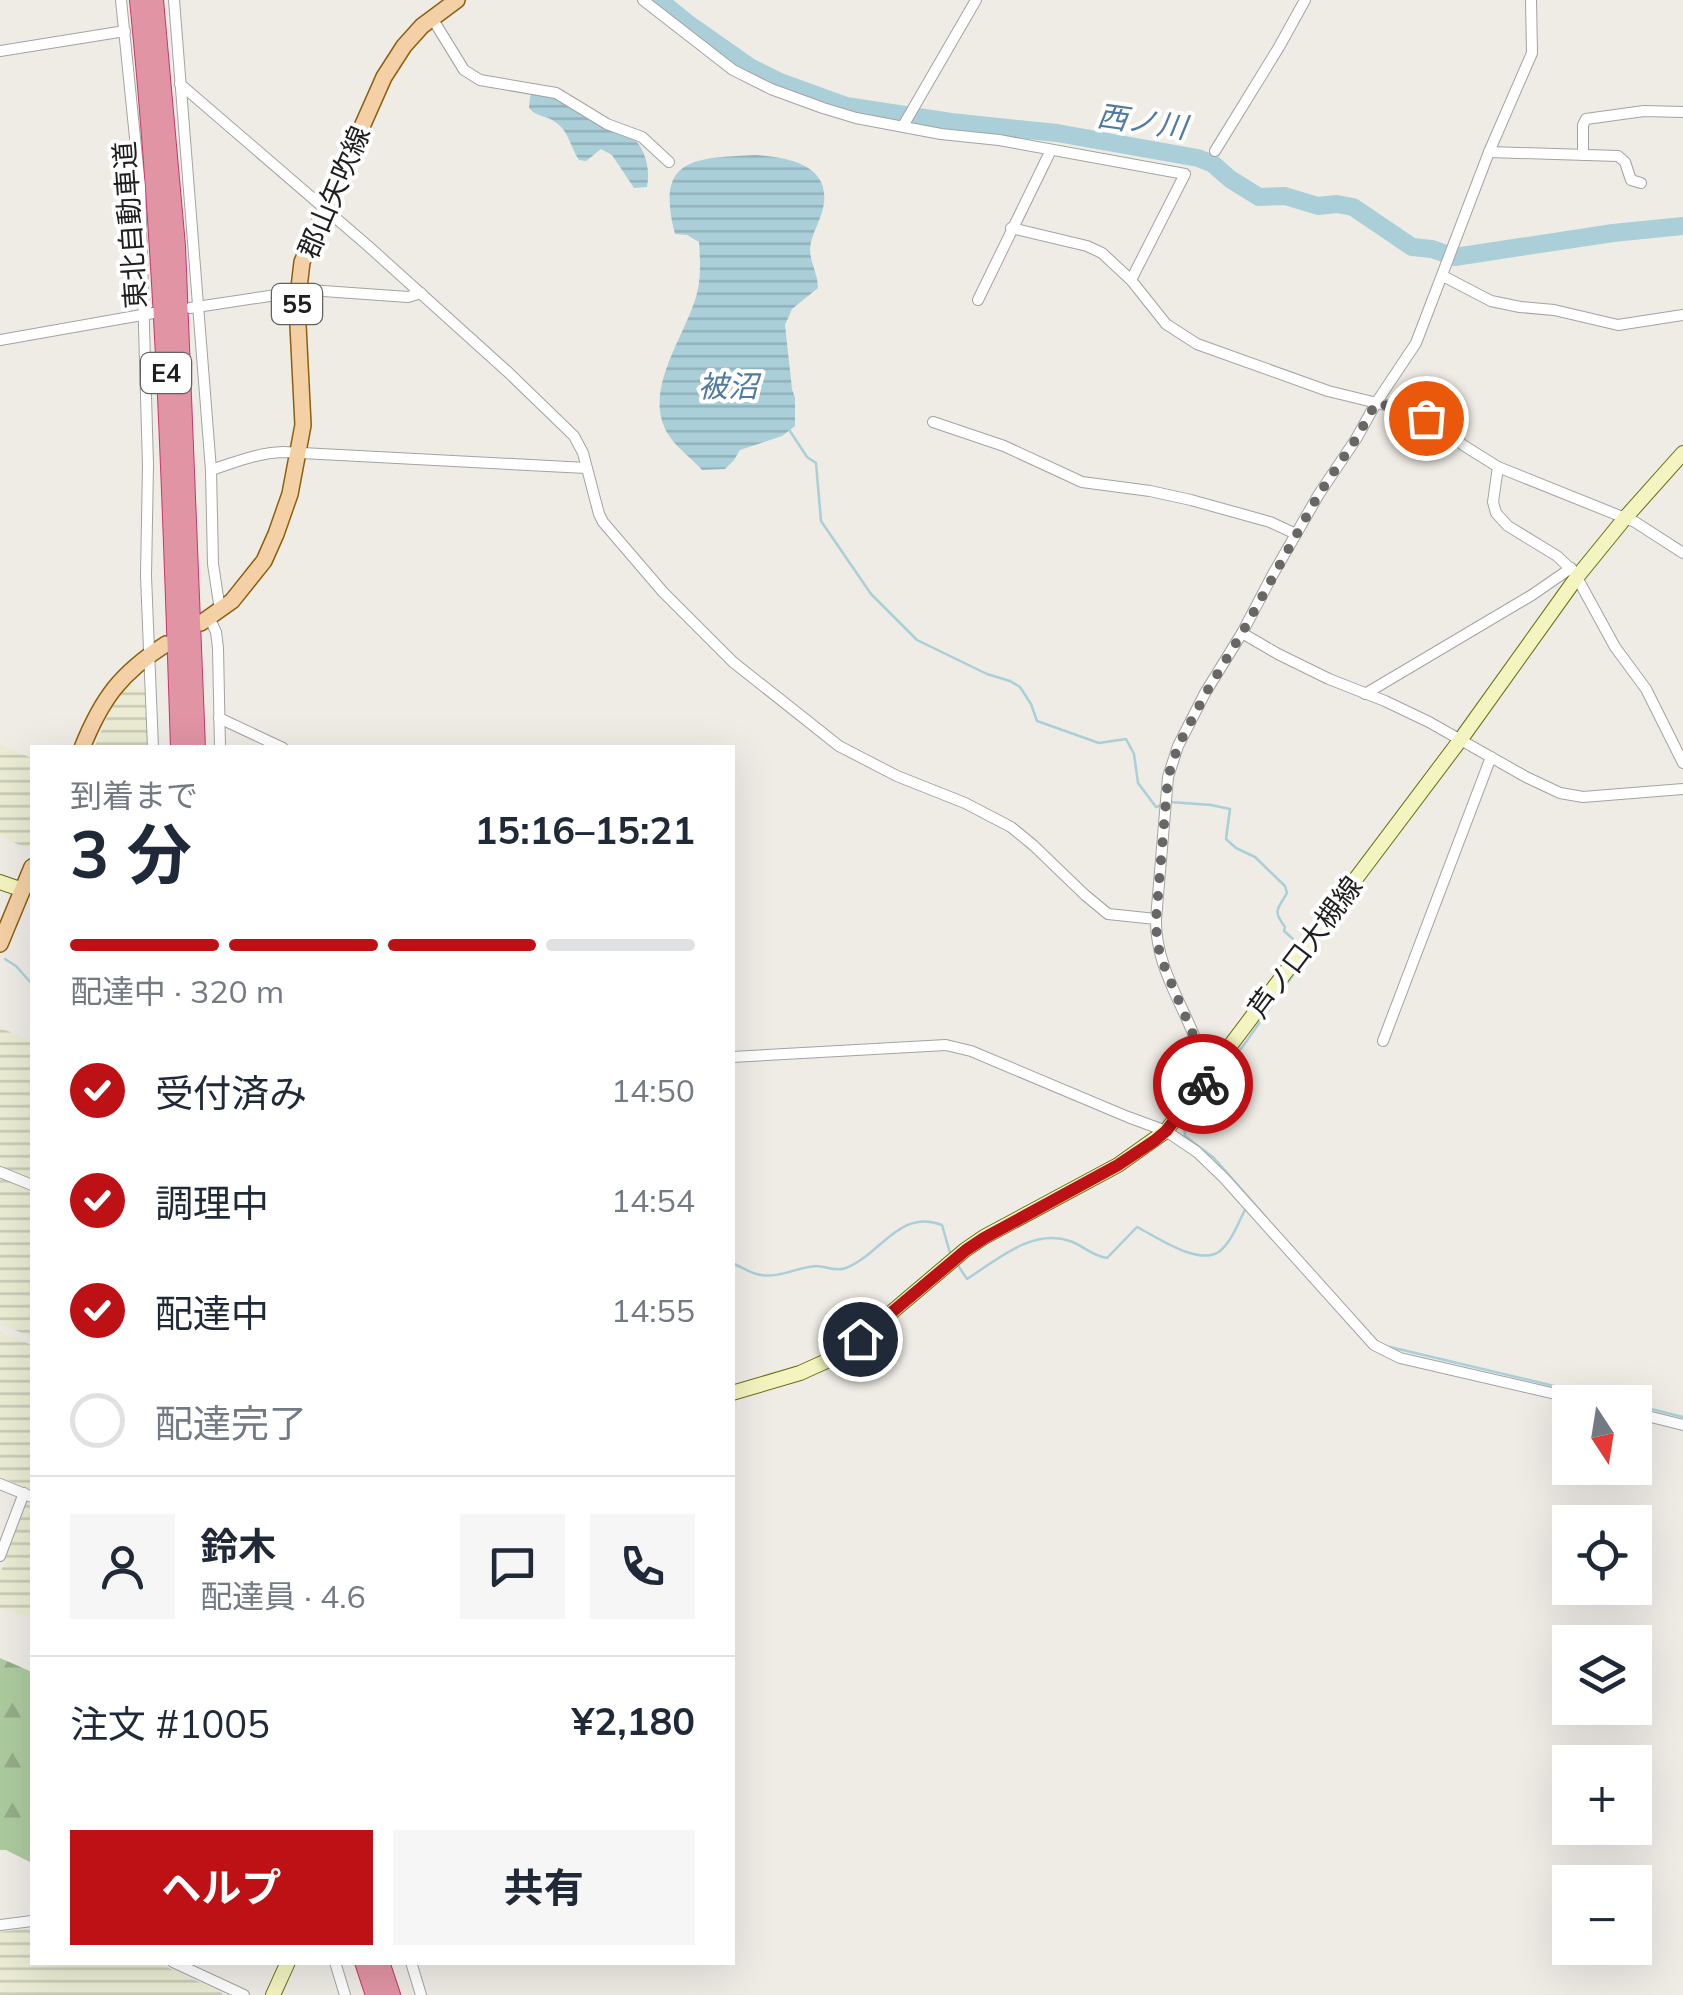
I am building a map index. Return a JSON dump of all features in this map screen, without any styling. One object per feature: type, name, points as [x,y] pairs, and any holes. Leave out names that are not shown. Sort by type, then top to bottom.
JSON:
[{"type":"highway","name":"東北自動車道","points":[[138,0],[164,304],[180,745]]},
{"type":"highway","name":"東北自動車道","points":[[154,0],[176,246],[196,745]]},
{"type":"highway","points":[[365,1965],[375,1995]]},
{"type":"highway","points":[[381,1965],[391,1995]]},
{"type":"main road","name":"郡山矢吹線","points":[[210,617],[238,594],[264,561],[290,494],[303,425],[297,291],[302,262],[384,77],[422,26],[457,0]]},
{"type":"main road","name":"芦ノ口大槻線","points":[[735,1392],[800,1373],[831,1359],[966,1250],[1118,1165],[1166,1131],[1461,739],[1574,573],[1683,453]]},
{"type":"main road","points":[[83,745],[112,689],[166,644]]},
{"type":"main road","points":[[0,882],[28,892],[0,944]]},
{"type":"main road","points":[[273,1995],[287,1965]]},
{"type":"street","points":[[121,0],[148,314],[146,576],[153,745]]},
{"type":"street","points":[[174,0],[194,307],[212,470],[210,617],[216,632],[220,745]]},
{"type":"street","points":[[643,0],[750,80],[856,118],[1186,174],[1130,280]]},
{"type":"street","points":[[903,126],[976,0]]},
{"type":"street","points":[[1215,151],[1305,0]]},
{"type":"street","points":[[1206,1080],[1200,1051],[1157,942],[1168,777],[1189,724],[1324,485],[1416,343],[1489,152],[1532,54],[1530,1]]},
{"type":"street","points":[[432,18],[464,70],[472,76],[556,92],[607,124],[642,137],[670,162]]},
{"type":"street","points":[[0,51],[125,30]]},
{"type":"street","points":[[180,84],[325,207],[510,373],[574,436],[599,514],[613,535],[733,662],[839,746],[1011,827],[1108,914],[1156,919]]},
{"type":"street","points":[[1583,156],[1586,119],[1659,110],[1683,112]]},
{"type":"street","points":[[978,300],[1051,150]]},
{"type":"street","points":[[1489,152],[1618,156],[1625,162],[1631,180],[1641,183]]},
{"type":"street","points":[[1011,228],[1095,250],[1109,258],[1166,324],[1197,344],[1298,380],[1410,411],[1439,424],[1462,446],[1498,467],[1635,522],[1683,553]]},
{"type":"street","points":[[1443,276],[1491,301],[1618,325],[1683,315]]},
{"type":"street","points":[[194,307],[309,290],[408,297],[421,293]]},
{"type":"street","points":[[0,340],[148,314]]},
{"type":"street","points":[[933,422],[1004,446],[1082,482],[1150,490],[1256,518],[1296,534]]},
{"type":"street","points":[[212,470],[266,453],[586,468]]},
{"type":"street","points":[[1498,467],[1493,502],[1496,513],[1508,526],[1557,556],[1574,573],[1615,647],[1646,689],[1683,763]]},
{"type":"street","points":[[1366,694],[1574,573]]},
{"type":"street","points":[[1242,633],[1295,662],[1461,739],[1548,789],[1583,798],[1683,788]]},
{"type":"street","points":[[220,718],[277,745]]},
{"type":"street","points":[[1383,1040],[1490,756]]},
{"type":"street","points":[[735,1057],[946,1045],[970,1051],[1166,1131],[1204,1157],[1380,1350],[1552,1393]]},
{"type":"street","points":[[0,1172],[30,1183]]},
{"type":"street","points":[[1652,1417],[1683,1425]]},
{"type":"street","points":[[0,1484],[28,1495],[0,1556]]},
{"type":"street","points":[[0,1925],[30,1921]]},
{"type":"street","points":[[179,1965],[244,1995]]},
{"type":"street","points":[[336,1965],[344,1995]]},
{"type":"street","points":[[412,1965],[421,1995]]},
{"type":"green space","points":[[129,683],[147,691],[149,745],[95,745],[115,699]]},
{"type":"green space","points":[[0,745],[30,757],[30,844],[28,849],[0,836]]},
{"type":"green space","points":[[0,1028],[30,1040],[30,1178],[0,1167]]},
{"type":"green space","points":[[0,1177],[30,1189],[30,1336],[0,1324]]},
{"type":"green space","points":[[0,1332],[30,1344],[30,1489],[0,1477]]},
{"type":"green space","points":[[27,1500],[30,1616],[0,1609],[0,1574]]},
{"type":"green space","points":[[0,1658],[30,1671],[30,1862],[0,1850]]},
{"type":"green space","points":[[30,1928],[30,1965],[162,1965],[222,1995],[0,1995],[0,1932]]},
{"type":"water","points":[[534,91],[548,92],[637,142],[648,170],[647,187],[634,188],[612,155],[601,149],[586,161],[579,160],[562,128],[529,108]]},
{"type":"water","name":"被沼","points":[[755,155],[802,165],[812,171],[824,190],[823,209],[810,249],[818,288],[792,309],[785,325],[795,426],[782,436],[740,450],[725,469],[702,470],[673,441],[662,420],[662,382],[693,306],[700,271],[699,242],[675,234],[670,190],[675,176],[697,161]]},
{"type":"waterway","name":"西ノ川","points":[[659,0],[750,67],[846,106],[1057,133],[1198,158],[1213,164],[1259,197],[1285,196],[1318,206],[1353,207],[1412,247],[1455,257],[1683,226]]},
{"type":"waterway","points":[[788,428],[807,457],[816,463],[821,521],[871,594],[917,640],[1020,687],[1037,721],[1099,743],[1126,739],[1134,754],[1138,783],[1156,807],[1162,805]]},
{"type":"waterway","points":[[1170,802],[1230,809],[1226,839],[1255,857],[1285,886],[1287,893],[1278,913],[1284,931],[1299,947]]},
{"type":"waterway","points":[[1265,1216],[1214,1158],[1185,1136],[1184,1123],[1305,958]]},
{"type":"waterway","points":[[5,959],[30,982]]},
{"type":"waterway","points":[[957,1264],[967,1279],[1029,1242],[1056,1238],[1107,1258],[1137,1227],[1178,1249],[1211,1255],[1228,1242],[1245,1210]]},
{"type":"waterway","points":[[735,1264],[768,1276],[816,1266],[842,1269],[858,1262],[902,1228],[927,1221],[942,1225],[950,1253]]},
{"type":"waterway","points":[[1390,1347],[1552,1385]]},
{"type":"waterway","points":[[1652,1409],[1683,1417]]},
{"type":"way so far","points":[[1203,1084],[1206,1080],[1200,1051],[1162,961],[1156,936],[1163,823],[1172,762],[1273,574],[1376,403],[1426,418]]},
{"type":"route","points":[[860,1339],[966,1250],[1154,1141],[1203,1084]]}]
